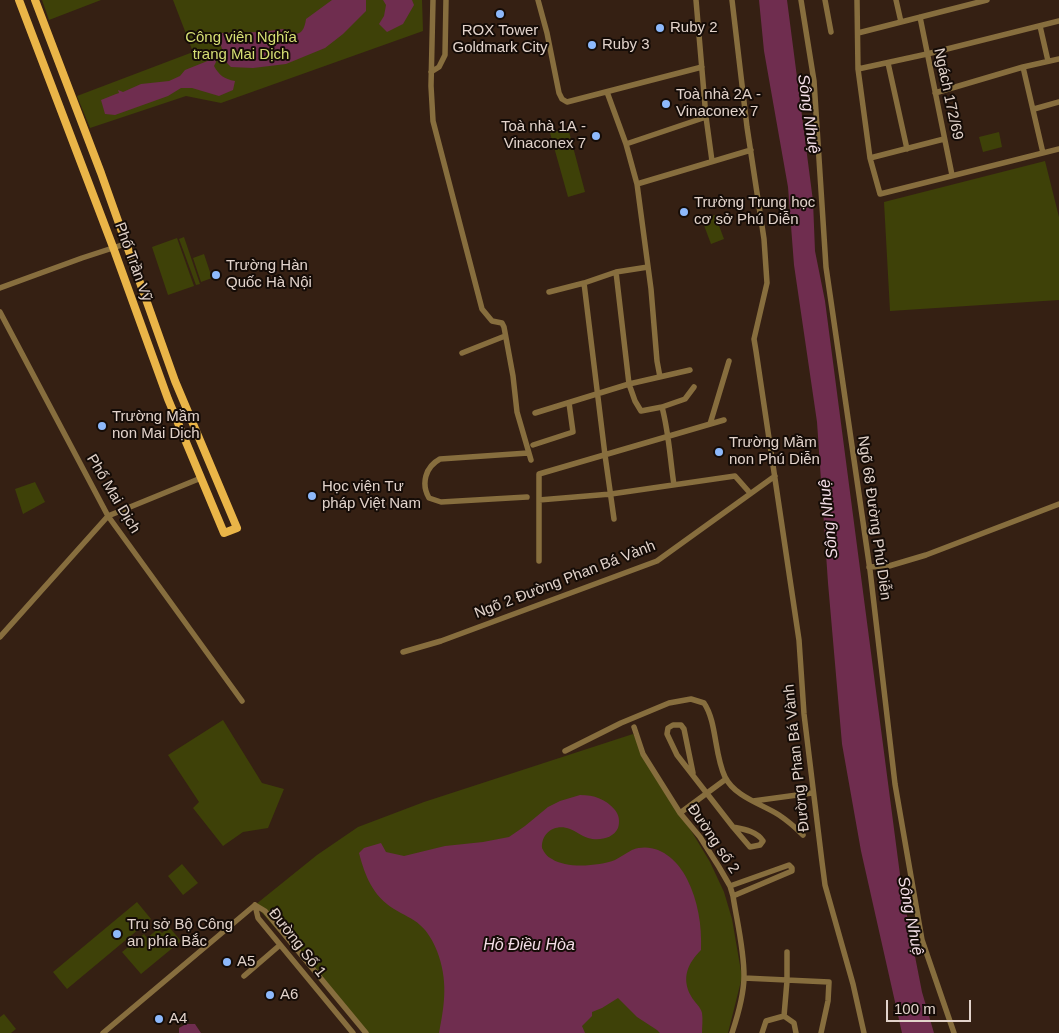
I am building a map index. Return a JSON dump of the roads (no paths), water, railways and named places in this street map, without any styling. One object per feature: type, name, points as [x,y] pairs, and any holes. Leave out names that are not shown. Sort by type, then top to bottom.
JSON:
[{"type":"main road","name":"Phố Trần Vỹ","points":[[19,0],[114,247],[168,399],[224,533],[236,528],[174,381],[99,168],[35,0]]},
{"type":"main road","points":[[202,478],[213,473]]},
{"type":"street","points":[[433,0],[431,72],[433,121],[482,309],[492,321],[502,324],[504,327],[517,412],[531,460]]},
{"type":"street","points":[[431,72],[439,67],[445,55],[446,0]]},
{"type":"street","points":[[538,0],[562,99],[567,102],[702,67]]},
{"type":"street","points":[[696,0],[706,117],[712,161]]},
{"type":"street","name":"Đường Phan Bá Vành","points":[[732,0],[750,150],[764,239],[767,283],[754,339],[799,640],[812,793],[826,885],[853,984],[864,1033]]},
{"type":"street","name":"Ngõ 68 Đường Phú Diễn","points":[[800,0],[814,81],[826,267],[869,567],[895,784],[922,940],[954,1033]]},
{"type":"street","points":[[826,0],[831,32]]},
{"type":"street","points":[[857,0],[858,69],[870,158],[880,194],[1059,149]]},
{"type":"street","points":[[896,0],[901,22]]},
{"type":"street","points":[[858,33],[987,0]]},
{"type":"street","name":"Ngách 172/69","points":[[920,17],[952,175]]},
{"type":"street","points":[[858,69],[1059,21]]},
{"type":"street","points":[[1040,26],[1048,62]]},
{"type":"street","points":[[935,93],[1023,67],[1059,59]]},
{"type":"street","points":[[888,63],[908,149]]},
{"type":"street","points":[[1023,67],[1043,153]]},
{"type":"street","points":[[607,92],[626,144],[637,184],[660,377]]},
{"type":"street","points":[[1034,109],[1059,102]]},
{"type":"street","points":[[626,144],[706,117]]},
{"type":"street","points":[[870,158],[944,139]]},
{"type":"street","points":[[637,184],[750,150]]},
{"type":"street","points":[[0,288],[125,244]]},
{"type":"street","points":[[549,292],[616,272],[648,267]]},
{"type":"street","points":[[616,272],[629,384],[634,400],[641,411],[662,408],[685,399],[694,387]]},
{"type":"street","points":[[584,283],[614,519]]},
{"type":"street","name":"Phố Mai Dịch","points":[[0,312],[108,516],[242,701]]},
{"type":"street","points":[[462,353],[505,336]]},
{"type":"street","points":[[710,424],[729,361]]},
{"type":"street","points":[[535,413],[629,384],[690,370]]},
{"type":"street","points":[[533,445],[573,432],[570,403]]},
{"type":"street","points":[[662,408],[668,429],[668,448],[674,485]]},
{"type":"street","points":[[539,561],[539,474],[724,420]]},
{"type":"street","points":[[528,454],[440,459],[429,468],[424,481],[424,490],[429,498],[441,502],[528,497]]},
{"type":"street","points":[[539,500],[611,494],[735,476],[750,493]]},
{"type":"street","name":"Ngõ 2 Đường Phan Bá Vành","points":[[403,652],[441,641],[657,561],[775,476]]},
{"type":"street","points":[[0,637],[108,516],[202,478]]},
{"type":"street","points":[[869,567],[889,566],[926,555],[1059,504]]},
{"type":"street","points":[[566,751],[669,703],[691,699],[704,703],[710,711],[716,750],[726,779],[736,790],[778,814],[803,835]]},
{"type":"street","points":[[693,773],[684,729],[681,725],[673,725],[668,728],[667,734],[677,755],[693,773],[732,827],[746,845],[750,847],[755,847],[763,841],[753,833],[732,827]]},
{"type":"street","name":"Đường số 2","points":[[634,727],[642,754],[680,813],[700,837],[730,886],[743,959],[744,978],[742,996],[732,1033]]},
{"type":"street","points":[[680,813],[726,779]]},
{"type":"street","points":[[753,801],[812,793]]},
{"type":"street","points":[[730,886],[789,865],[792,868],[792,871],[733,896]]},
{"type":"street","points":[[103,1033],[255,905]]},
{"type":"street","name":"Đường Số 1","points":[[255,905],[258,918],[353,1033]]},
{"type":"street","name":"Đường Số 1","points":[[255,905],[265,911],[366,1033]]},
{"type":"street","points":[[244,976],[280,944]]},
{"type":"street","points":[[784,1016],[788,952]]},
{"type":"street","points":[[744,978],[829,982],[828,1002],[821,1033]]},
{"type":"street","points":[[762,1033],[766,1022],[784,1016]]},
{"type":"street","points":[[784,1016],[794,1023],[796,1033]]},
{"type":"water","points":[[332,0],[366,0],[366,11],[343,34],[325,48],[286,64],[253,68],[231,67],[226,62],[218,36],[222,33],[262,32],[283,29],[295,34],[299,33],[303,29],[306,19]]},
{"type":"water","points":[[383,0],[412,0],[414,5],[403,24],[387,32],[379,24],[384,16],[386,5]]},
{"type":"water","name":"Sông Nhuệ","points":[[759,0],[787,0],[813,201],[815,251],[825,301],[902,890],[922,992],[934,1033],[902,1033],[861,851],[842,744],[817,422],[794,265],[788,187],[764,51]]},
{"type":"water","points":[[215,58],[214,66],[218,72],[225,78],[235,81],[233,90],[219,96],[192,88],[181,88],[168,96],[115,115],[105,114],[101,100],[119,93],[118,90],[123,92],[141,84],[169,81],[180,76],[185,70]]},
{"type":"water","name":"Hồ Điều Hòa","points":[[580,795],[599,798],[611,806],[619,818],[616,832],[609,837],[592,839],[565,827],[555,828],[550,830],[544,837],[542,848],[549,857],[558,862],[583,866],[608,862],[632,850],[649,848],[665,854],[678,865],[691,887],[700,922],[701,950],[689,966],[686,977],[692,998],[702,1013],[702,1033],[660,1033],[637,1017],[618,998],[592,1012],[592,1016],[582,1026],[585,1033],[439,1033],[444,1002],[444,982],[443,972],[432,940],[420,925],[387,904],[375,892],[364,870],[359,853],[364,848],[381,843],[386,852],[404,856],[445,846],[509,837],[548,807]]},
{"type":"water","points":[[186,1024],[195,1024],[201,1033],[179,1033],[179,1028]]},
{"type":"place","name":"ROX Tower Goldmark City","points":[[500,14]]},
{"type":"place","name":"Ruby 2","points":[[660,28]]},
{"type":"place","name":"Ruby 3","points":[[592,45]]},
{"type":"place","name":"Toà nhà 2A - Vinaconex 7","points":[[666,104]]},
{"type":"place","name":"Toà nhà 1A - Vinaconex 7","points":[[596,136]]},
{"type":"place","name":"Trường Trung học cơ sở Phú Diễn","points":[[684,212]]},
{"type":"place","name":"Trường Hàn Quốc Hà Nội","points":[[216,275]]},
{"type":"place","name":"Trường Mầm non Mai Dịch","points":[[102,426]]},
{"type":"place","name":"Trường Mầm non Phú Diễn","points":[[719,452]]},
{"type":"place","name":"Học viện Tư pháp Việt Nam","points":[[312,496]]},
{"type":"place","name":"Trụ sở Bộ Công an phía Bắc","points":[[117,934]]},
{"type":"place","name":"A5","points":[[227,962]]},
{"type":"place","name":"A6","points":[[270,995]]},
{"type":"place","name":"A4","points":[[159,1019]]},
{"type":"park label","name":"Công viên Nghĩa trang Mai Dịch","points":[[241,46]]}]
